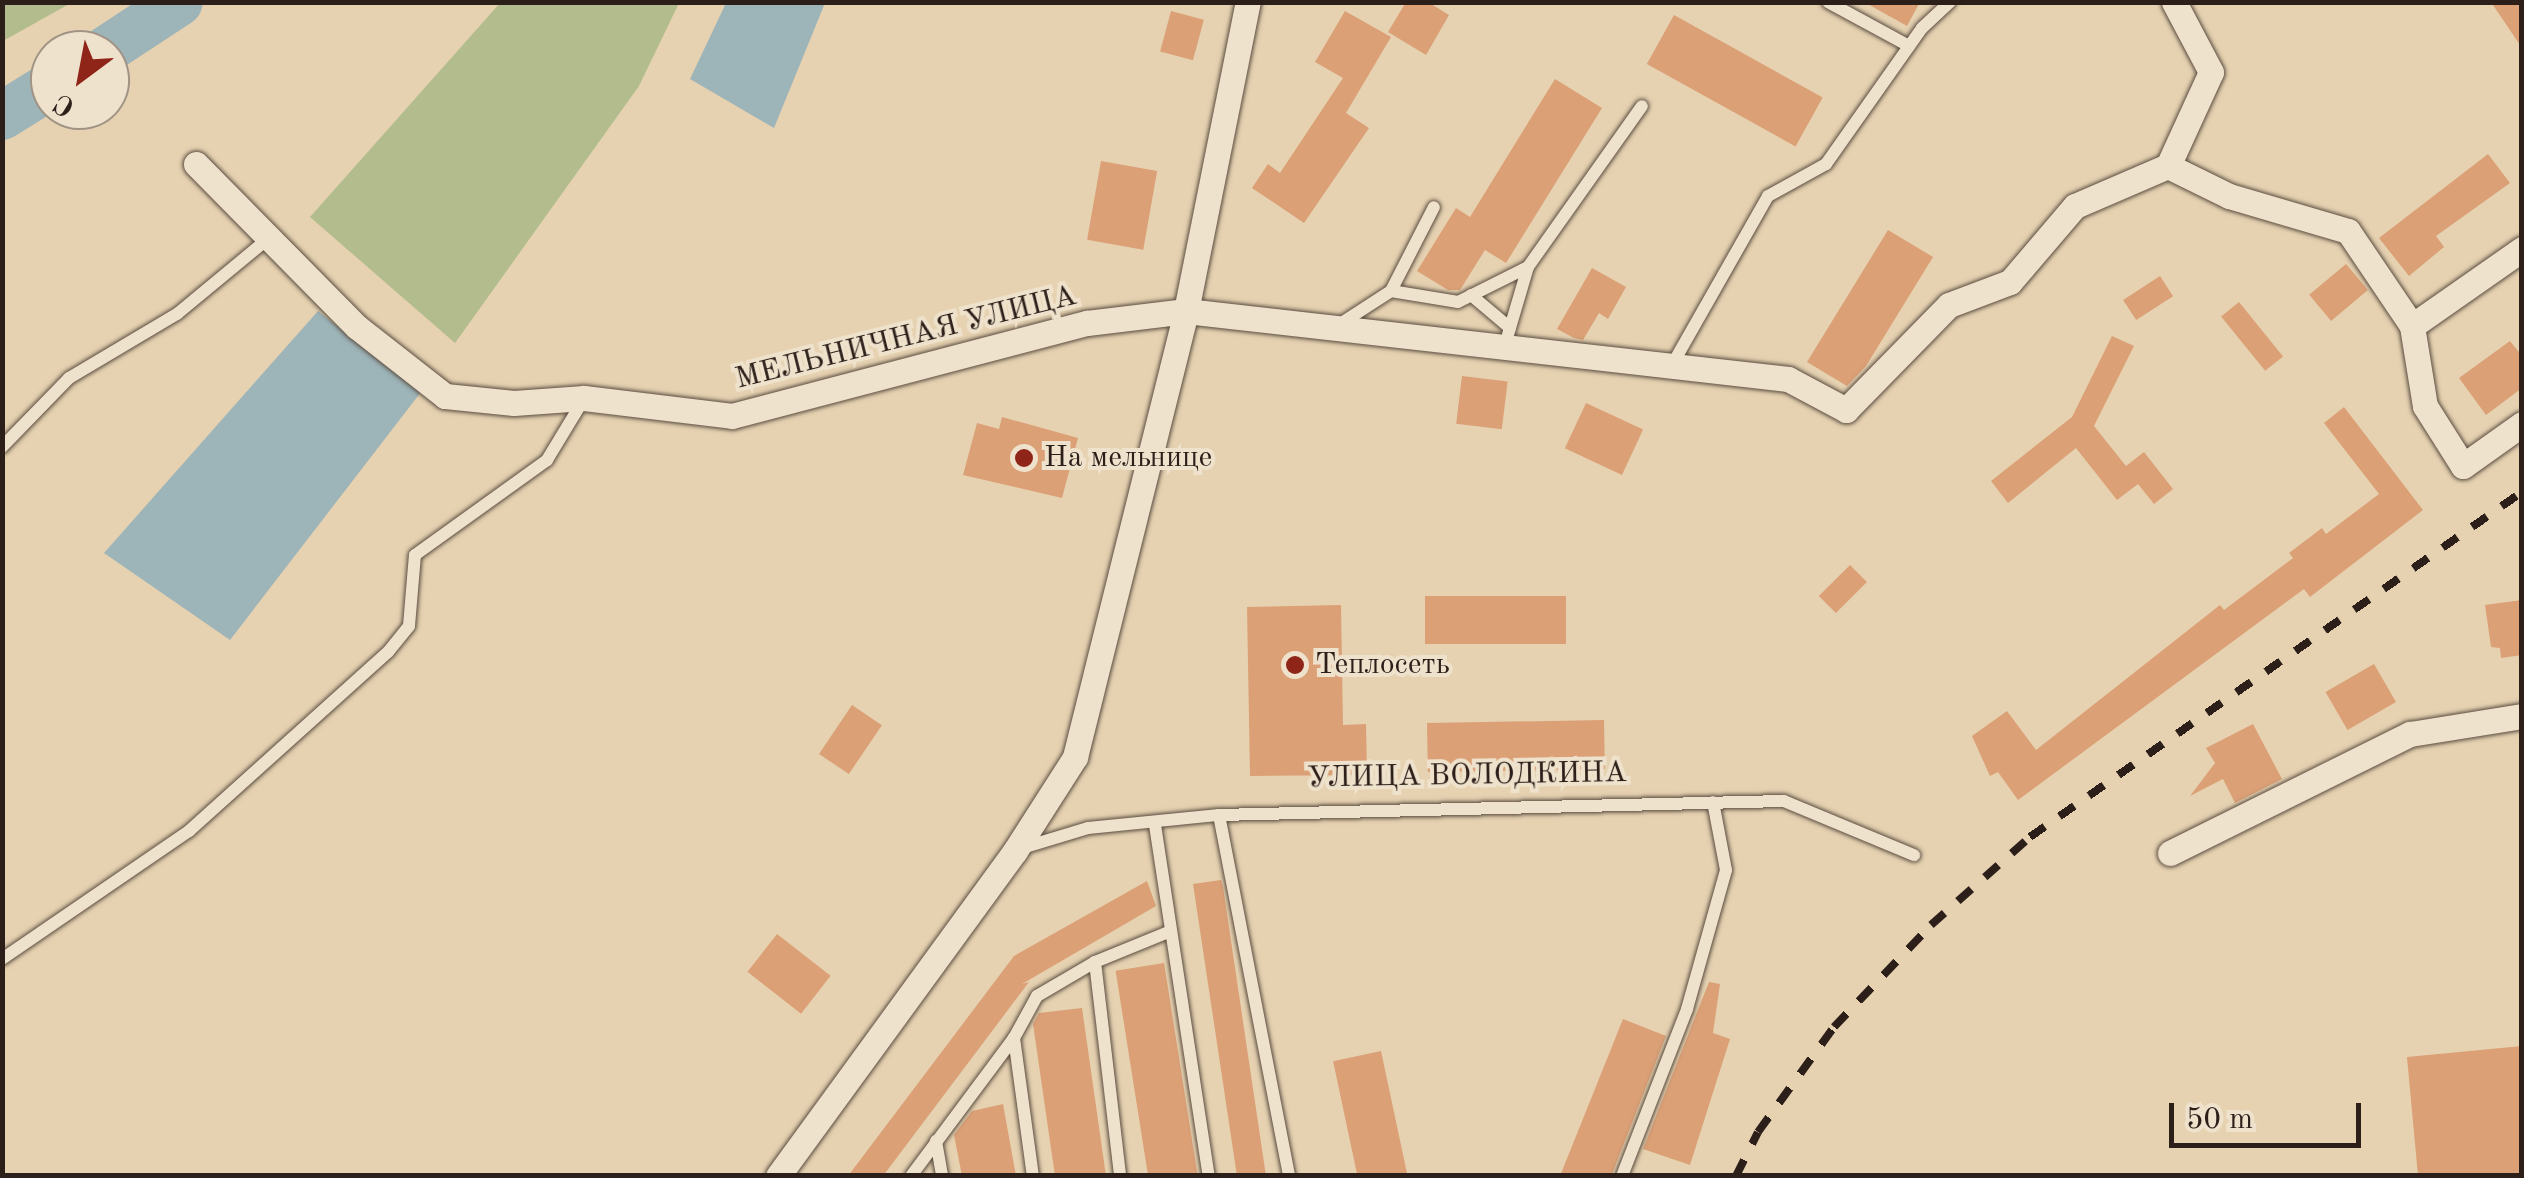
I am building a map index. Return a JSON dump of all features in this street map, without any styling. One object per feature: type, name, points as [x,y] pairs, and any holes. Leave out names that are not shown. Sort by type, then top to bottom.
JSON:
[{"type":"street","points":[[778,1176],[1015,850],[1074,757],[1186,311],[1248,2]]},
{"type":"street","points":[[2174,2],[2211,72],[2168,166],[2229,196],[2348,231],[2412,326],[2425,406],[2463,466],[2522,424]]},
{"type":"street","name":"МЕЛЬНИЧНАЯ УЛИЦА","points":[[196,164],[357,327],[446,396],[514,403],[584,398],[732,416],[1087,323],[1186,311],[1507,337],[1672,366],[1788,379],[1846,410],[1949,304],[2010,282],[2075,206],[2168,166]]},
{"type":"street","points":[[2412,326],[2522,248]]},
{"type":"street","points":[[2170,853],[2410,734],[2522,716]]},
{"type":"lane","points":[[1828,2],[1909,46]]},
{"type":"lane","points":[[1672,366],[1768,196],[1826,164],[1909,46],[1950,2]]},
{"type":"lane","points":[[1507,337],[1528,267],[1642,106]]},
{"type":"lane","points":[[1338,325],[1391,290],[1434,207]]},
{"type":"lane","points":[[2,448],[69,378],[177,314],[270,238]]},
{"type":"lane","points":[[1391,290],[1458,302],[1528,267]]},
{"type":"lane","points":[[1471,295],[1507,337]]},
{"type":"lane","points":[[2,959],[189,832],[388,652],[409,626],[415,555],[547,460],[584,398]]},
{"type":"lane","name":"УЛИЦА ВОЛОДКИНА","points":[[1015,850],[1088,828],[1219,815],[1784,801],[1914,855]]},
{"type":"lane","points":[[1622,1176],[1687,1009],[1726,870],[1712,802]]},
{"type":"lane","points":[[1219,815],[1288,1176]]},
{"type":"lane","points":[[1155,824],[1209,1176]]},
{"type":"lane","points":[[910,1176],[1014,1038],[1036,996],[1094,962],[1171,931]]},
{"type":"lane","points":[[1094,962],[1120,1176]]},
{"type":"lane","points":[[1014,1038],[1033,1176]]},
{"type":"lane","points":[[936,1141],[942,1176]]},
{"type":"green space","points":[[3,2],[71,2],[71,3],[3,41]]},
{"type":"green space","points":[[500,3],[679,3],[639,86],[455,343],[310,217]]},
{"type":"water","points":[[726,3],[825,3],[774,128],[690,79]]},
{"type":"water","points":[[318,311],[421,392],[230,640],[104,553]]},
{"type":"building","points":[[1406,2],[1428,2],[1449,15],[1426,55],[1388,32]]},
{"type":"building","points":[[1864,2],[1920,2],[1907,26]]},
{"type":"building","points":[[2491,2],[2522,2],[2522,48]]},
{"type":"building","points":[[1171,11],[1204,20],[1193,60],[1160,52]]},
{"type":"building","points":[[1345,11],[1391,37],[1346,113],[1369,128],[1304,223],[1252,188],[1268,164],[1280,173],[1343,78],[1315,62]]},
{"type":"building","points":[[1674,15],[1823,97],[1796,146],[1647,64]]},
{"type":"building","points":[[1555,79],[1602,108],[1506,263],[1485,250],[1460,290],[1448,290],[1417,271],[1456,208],[1470,217]]},
{"type":"building","points":[[2488,154],[2510,183],[2436,236],[2444,247],[2409,276],[2379,238]]},
{"type":"building","points":[[1101,161],[1157,171],[1143,250],[1087,240]]},
{"type":"building","points":[[1888,230],[1933,257],[1866,366],[1847,386],[1807,362]]},
{"type":"building","points":[[2346,264],[2368,290],[2331,321],[2309,295]]},
{"type":"building","points":[[1592,268],[1626,287],[1608,319],[1599,313],[1583,340],[1557,329]]},
{"type":"building","points":[[2160,276],[2173,296],[2136,320],[2123,300]]},
{"type":"building","points":[[2239,302],[2283,356],[2265,371],[2221,316]]},
{"type":"building","points":[[2112,336],[2134,346],[2094,426],[2126,466],[2144,452],[2173,489],[2154,504],[2138,484],[2117,500],[2076,448],[2008,503],[1991,481],[2072,417]]},
{"type":"building","points":[[2510,341],[2522,356],[2522,388],[2486,415],[2459,378]]},
{"type":"building","points":[[1462,376],[1508,382],[1502,429],[1456,424]]},
{"type":"building","points":[[1586,403],[1643,430],[1622,475],[1565,448]]},
{"type":"building","points":[[2344,407],[2423,510],[2310,597],[2304,589],[2018,800],[1998,772],[1990,776],[1972,736],[2007,711],[2036,750],[2220,605],[2224,610],[2293,558],[2289,553],[2322,528],[2326,534],[2379,494],[2324,423]]},
{"type":"building","points":[[1002,417],[1078,438],[1062,498],[963,475],[977,423],[999,429]]},
{"type":"building","points":[[1850,565],[1867,582],[1836,613],[1819,596]]},
{"type":"building","points":[[1425,596],[1566,596],[1566,644],[1425,644]]},
{"type":"building","points":[[2522,600],[2522,655],[2501,658],[2500,648],[2491,647],[2485,605]]},
{"type":"building","name":"Теплосеть","points":[[1341,605],[1343,725],[1366,724],[1367,775],[1250,776],[1247,607]]},
{"type":"building","points":[[2374,664],[2396,702],[2348,730],[2326,692]]},
{"type":"building","points":[[852,705],[882,725],[849,774],[819,754]]},
{"type":"building","points":[[1604,720],[1605,769],[1428,772],[1427,723]]},
{"type":"building","points":[[2253,724],[2282,779],[2235,803],[2223,779],[2190,796],[2215,763],[2206,748]]},
{"type":"building","points":[[1221,880],[1266,1176],[1237,1176],[1193,884]]},
{"type":"building","points":[[1147,881],[1156,906],[1022,984],[1029,982],[883,1176],[848,1176],[1014,956]]},
{"type":"building","points":[[777,934],[831,976],[801,1014],[747,972]]},
{"type":"building","points":[[1164,963],[1198,1175],[1148,1176],[1116,971]]},
{"type":"building","points":[[1709,982],[1720,984],[1713,1033],[1730,1039],[1690,1165],[1643,1149]]},
{"type":"building","points":[[1082,1008],[1106,1176],[1055,1176],[1033,1024],[1039,1013]]},
{"type":"building","points":[[1623,1019],[1666,1036],[1612,1174],[1560,1176]]},
{"type":"building","points":[[2522,1046],[2522,1176],[2418,1176],[2407,1057]]},
{"type":"building","points":[[1381,1051],[1408,1176],[1357,1176],[1333,1061]]},
{"type":"building","points":[[1003,1104],[1016,1176],[962,1176],[954,1135],[972,1111]]},
{"type":"waterway","points":[[130,34],[179,2]]},
{"type":"waterway","points":[[2,116],[30,98]]},
{"type":"railway","points":[[1736,1176],[1758,1132],[1834,1027],[1931,925],[2030,837],[2522,492]]},
{"type":"place","name":"На мельнице","points":[[1024,458]]},
{"type":"place","name":"Теплосеть","points":[[1295,665]]}]
